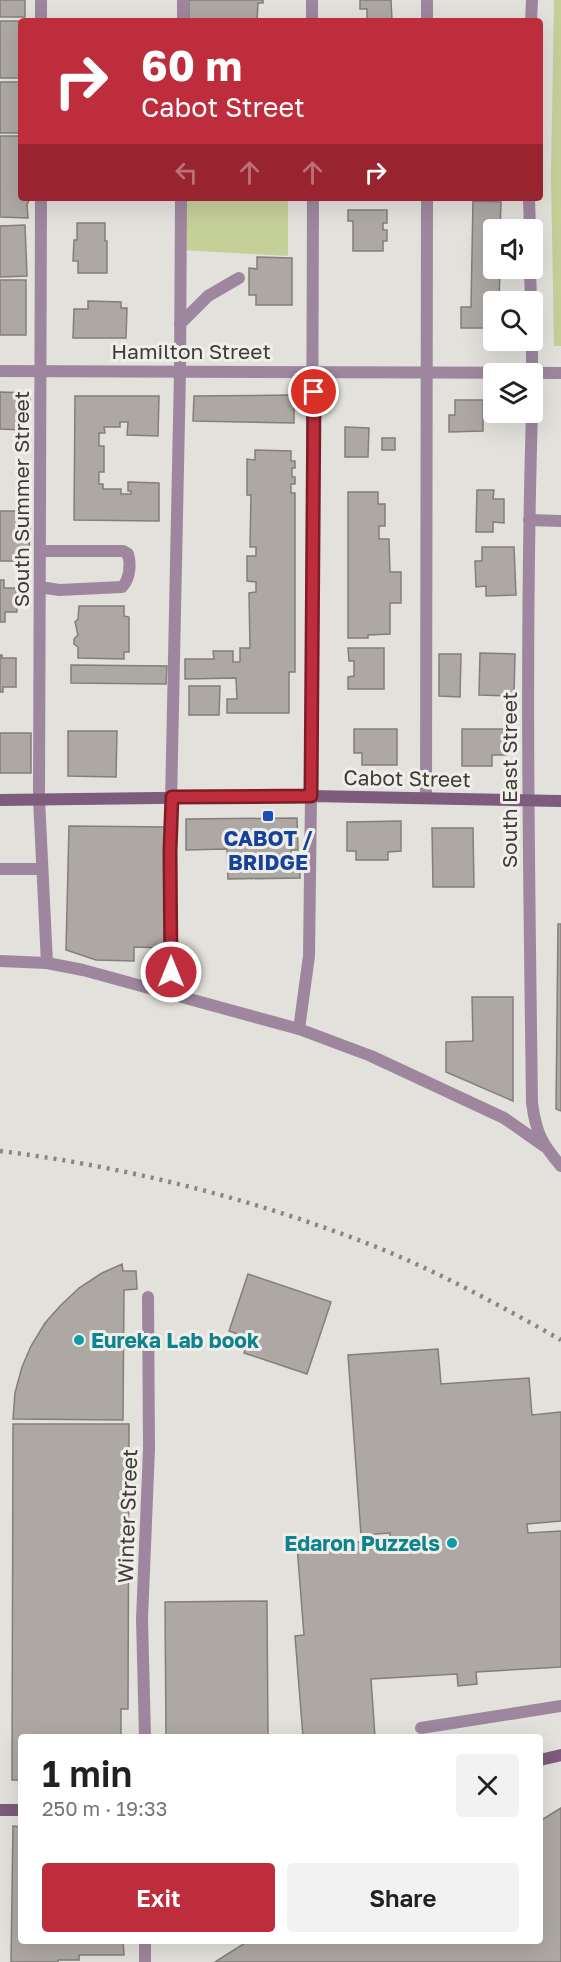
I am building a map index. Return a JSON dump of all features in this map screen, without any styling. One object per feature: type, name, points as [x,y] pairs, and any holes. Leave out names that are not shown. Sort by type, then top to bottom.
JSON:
[{"type":"main road","name":"Cabot Street","points":[[0,800],[311,796],[561,801]]},
{"type":"main road","points":[[543,1759],[561,1755]]},
{"type":"main road","points":[[0,1810],[18,1810]]},
{"type":"street","points":[[40,0],[40,18]]},
{"type":"street","points":[[183,0],[183,18]]},
{"type":"street","points":[[312,0],[312,18]]},
{"type":"street","points":[[428,0],[428,18]]},
{"type":"street","points":[[531,18],[532,0]]},
{"type":"street","name":"South Summer Street","points":[[41,201],[39,799],[47,963]]},
{"type":"street","points":[[171,995],[170,851],[180,371],[181,201]]},
{"type":"street","points":[[299,1029],[309,956],[310,917],[313,201]]},
{"type":"street","points":[[426,798],[427,201]]},
{"type":"street","points":[[529,201],[530,219]]},
{"type":"street","points":[[180,324],[208,296],[239,278]]},
{"type":"street","name":"Hamilton Street","points":[[0,371],[483,372]]},
{"type":"street","name":"Hamilton Street","points":[[543,373],[561,373]]},
{"type":"street","name":"South East Street","points":[[532,423],[529,520],[529,800],[532,1103],[534,1124],[544,1146]]},
{"type":"street","points":[[529,520],[561,521]]},
{"type":"street","points":[[40,551],[123,551],[128,554],[130,560],[128,579],[122,587],[59,590],[40,587]]},
{"type":"street","points":[[0,869],[42,869]]},
{"type":"street","points":[[0,961],[47,963],[83,970],[299,1029],[371,1056],[504,1118],[544,1146],[561,1166]]},
{"type":"street","name":"Winter Street","points":[[145,1734],[142,1619],[149,1449],[148,1297]]},
{"type":"street","points":[[421,1728],[561,1706]]},
{"type":"street","points":[[145,1944],[145,1962]]},
{"type":"green space","points":[[554,0],[561,0],[561,346],[554,346],[551,175]]},
{"type":"green space","points":[[183,201],[288,201],[288,256],[182,250]]},
{"type":"building","points":[[0,0],[25,0],[25,17],[0,17]]},
{"type":"building","points":[[189,0],[263,0],[263,3],[258,3],[257,18],[189,18]]},
{"type":"building","points":[[360,0],[391,0],[392,18],[367,18],[367,9],[360,9]]},
{"type":"building","points":[[0,21],[18,21],[18,78],[0,78]]},
{"type":"building","points":[[0,82],[18,82],[18,133],[0,133]]},
{"type":"building","points":[[0,136],[18,136],[18,201],[29,201],[28,218],[0,217]]},
{"type":"building","points":[[473,201],[501,202],[500,219],[483,219],[483,279],[500,279],[499,291],[483,291],[483,328],[461,328],[461,307],[471,307]]},
{"type":"building","points":[[348,210],[387,210],[387,223],[383,223],[383,230],[387,230],[387,241],[383,241],[383,251],[353,251],[353,221],[348,221]]},
{"type":"building","points":[[77,223],[105,223],[107,273],[78,273],[78,261],[73,261]]},
{"type":"building","points":[[25,225],[27,276],[0,277],[0,226]]},
{"type":"building","points":[[257,257],[292,258],[292,305],[256,305],[256,295],[249,295],[249,268],[257,269]]},
{"type":"building","points":[[0,280],[26,280],[26,335],[0,335]]},
{"type":"building","points":[[88,301],[121,302],[121,308],[127,308],[126,338],[73,338],[74,309],[88,309]]},
{"type":"building","points":[[0,392],[30,393],[29,422],[22,422],[22,430],[0,429]]},
{"type":"building","points":[[294,395],[294,423],[193,421],[194,396]]},
{"type":"building","points":[[75,396],[159,396],[158,436],[127,435],[128,422],[120,422],[120,427],[104,427],[105,433],[99,433],[99,446],[104,446],[104,472],[99,472],[99,484],[103,484],[103,489],[121,489],[121,494],[131,494],[131,491],[128,491],[128,482],[159,483],[159,521],[74,520]]},
{"type":"building","points":[[455,400],[483,400],[483,431],[449,432],[449,415],[455,415]]},
{"type":"building","points":[[345,427],[369,428],[368,457],[345,457]]},
{"type":"building","points":[[382,438],[395,438],[395,450],[382,450]]},
{"type":"building","points":[[255,450],[291,451],[291,461],[295,461],[292,477],[295,477],[295,484],[291,484],[291,493],[295,493],[295,672],[289,672],[289,713],[227,713],[227,699],[237,699],[236,678],[185,679],[185,659],[214,659],[213,651],[233,651],[233,662],[240,662],[240,648],[250,648],[249,593],[256,592],[256,582],[247,581],[247,556],[256,556],[256,547],[250,547],[251,495],[247,495],[247,459],[255,460]]},
{"type":"building","points":[[477,490],[494,490],[493,499],[504,499],[504,523],[493,522],[493,532],[476,532]]},
{"type":"building","points":[[348,492],[378,492],[378,504],[385,504],[385,526],[379,526],[379,539],[389,539],[390,572],[401,572],[401,603],[390,603],[390,634],[368,635],[368,638],[348,638]]},
{"type":"building","points":[[0,511],[30,511],[29,561],[0,561]]},
{"type":"building","points":[[482,547],[514,547],[516,595],[486,596],[486,586],[476,587],[475,561],[482,561]]},
{"type":"building","points":[[0,580],[4,580],[4,588],[16,588],[17,612],[5,612],[5,622],[0,622]]},
{"type":"building","points":[[79,606],[124,606],[124,616],[129,617],[129,652],[124,652],[124,659],[78,658],[78,647],[74,644],[74,639],[78,635],[75,622],[78,619]]},
{"type":"building","points":[[348,648],[384,648],[384,689],[348,689],[348,677],[354,676],[354,661],[349,661]]},
{"type":"building","points":[[480,653],[515,654],[514,696],[479,695]]},
{"type":"building","points":[[439,654],[461,654],[460,697],[439,696]]},
{"type":"building","points":[[0,655],[2,658],[16,658],[16,687],[3,687],[3,692],[0,692]]},
{"type":"building","points":[[71,665],[167,666],[166,684],[71,683]]},
{"type":"building","points":[[189,686],[220,686],[219,715],[189,715]]},
{"type":"building","points":[[354,729],[397,729],[397,765],[362,765],[362,753],[354,753]]},
{"type":"building","points":[[462,729],[506,729],[506,755],[492,755],[492,766],[462,766]]},
{"type":"building","points":[[68,731],[117,731],[116,777],[68,776]]},
{"type":"building","points":[[0,733],[31,733],[31,773],[0,773]]},
{"type":"building","points":[[297,818],[298,850],[291,850],[291,857],[300,856],[300,878],[228,879],[227,849],[186,850],[186,819]]},
{"type":"building","points":[[401,821],[401,851],[388,852],[388,860],[356,860],[356,851],[347,851],[347,822]]},
{"type":"building","points":[[69,826],[168,827],[166,948],[134,947],[134,961],[96,960],[66,950]]},
{"type":"building","points":[[432,828],[473,828],[474,887],[433,887]]},
{"type":"building","points":[[558,924],[561,924],[561,1111],[556,1109]]},
{"type":"building","points":[[472,997],[513,997],[513,1101],[446,1072],[446,1042],[473,1041]]},
{"type":"building","name":"Eureka Lab book","points":[[122,1264],[123,1271],[136,1271],[137,1289],[124,1290],[123,1420],[13,1419],[15,1393],[22,1367],[45,1323],[79,1288],[102,1273]]},
{"type":"building","points":[[248,1274],[331,1302],[307,1374],[244,1353],[249,1338],[229,1331]]},
{"type":"building","name":"Edaron Puzzels","points":[[438,1349],[441,1384],[529,1378],[532,1415],[561,1412],[561,1521],[527,1524],[528,1533],[561,1531],[561,1667],[476,1672],[477,1684],[458,1686],[457,1674],[371,1679],[375,1734],[303,1734],[295,1636],[304,1635],[297,1546],[390,1540],[390,1533],[361,1535],[348,1355]]},
{"type":"building","points":[[13,1424],[129,1424],[128,1709],[121,1709],[121,1734],[18,1734],[18,1780],[12,1780]]},
{"type":"building","points":[[267,1601],[268,1734],[166,1734],[165,1602]]},
{"type":"building","points":[[561,1808],[561,1962],[215,1962],[243,1944],[543,1944],[543,1819]]},
{"type":"building","points":[[13,1826],[18,1827],[18,1944],[123,1944],[124,1955],[79,1955],[79,1960],[58,1960],[58,1962],[11,1962]]},
{"type":"railway","points":[[0,1151],[96,1166],[190,1187],[329,1229],[446,1278],[561,1340]]},
{"type":"place","name":"CABOT / BRIDGE","points":[[268,816]]},
{"type":"place","name":"Eureka Lab book","points":[[79,1340]]},
{"type":"place","name":"Edaron Puzzels","points":[[452,1543]]},
{"type":"route","points":[[171,972],[172,797],[311,796],[314,392]]}]
